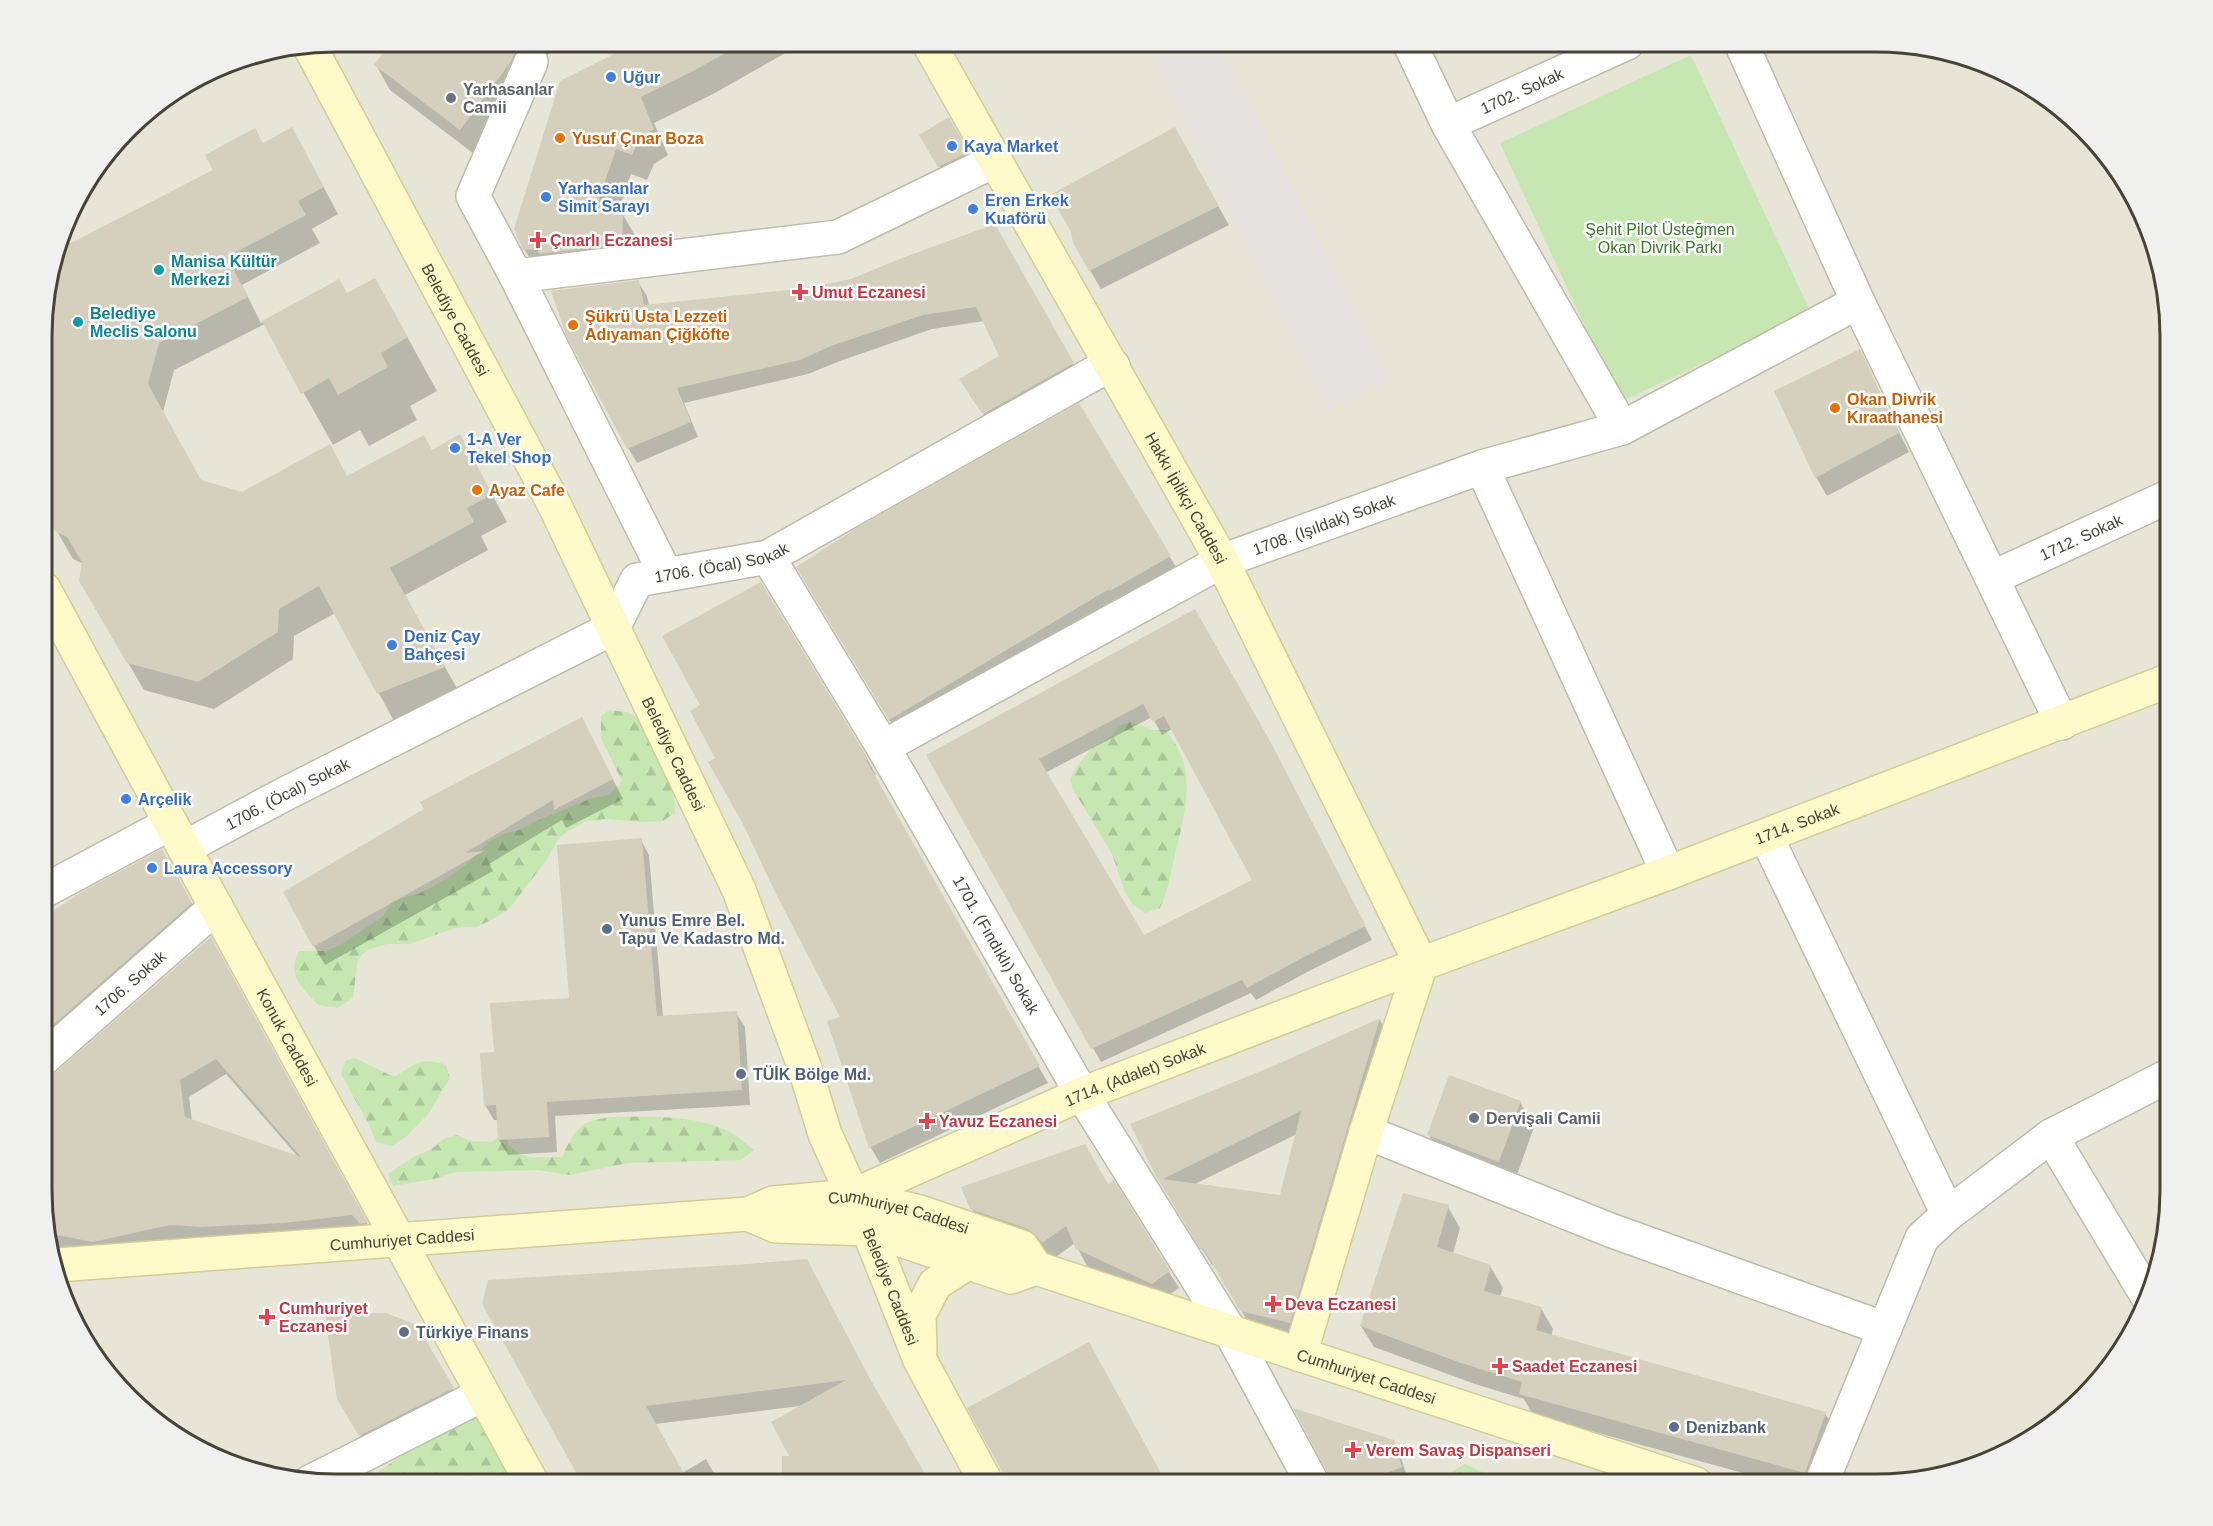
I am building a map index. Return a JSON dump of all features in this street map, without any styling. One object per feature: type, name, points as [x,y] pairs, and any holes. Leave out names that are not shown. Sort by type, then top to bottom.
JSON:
[{"type":"street","name":"Hakkı İplikçi Caddesi","points":[[934,52],[1222,561],[1421,964]]},
{"type":"street","points":[[1414,52],[1448,124],[1622,428]]},
{"type":"street","name":"1702. Sokak","points":[[1448,124],[1606,52]]},
{"type":"street","points":[[1745,52],[1858,303],[2062,723]]},
{"type":"street","name":"Belediye Caddesi","points":[[313,54],[548,494],[739,890],[804,1066],[825,1134],[868,1229],[920,1360],[982,1474]]},
{"type":"street","points":[[297,55],[327,79]]},
{"type":"street","points":[[531,62],[473,196],[516,276],[666,575]]},
{"type":"street","points":[[516,276],[838,237],[994,161]]},
{"type":"street","name":"1708. (Işıldak) Sokak","points":[[883,747],[1222,561],[1482,467],[1622,428],[1858,303]]},
{"type":"street","name":"1706. (Öcal) Sokak","points":[[52,888],[177,835],[281,796],[613,628],[637,580],[768,557],[1100,370],[1113,366]]},
{"type":"street","points":[[1482,467],[1668,873]]},
{"type":"street","name":"1712. Sokak","points":[[1992,578],[2160,501]]},
{"type":"street","name":"1701. (Fındıklı) Sokak","points":[[768,557],[883,747],[1082,1094],[1230,1331],[1308,1474]]},
{"type":"street","name":"Konuk Caddesi","points":[[52,602],[526,1474]]},
{"type":"street","name":"1714. Sokak","points":[[1421,964],[1766,836],[2160,684]]},
{"type":"street","points":[[1766,836],[1948,1214]]},
{"type":"street","name":"1706. Sokak","points":[[52,1052],[216,907]]},
{"type":"street","points":[[1300,1355],[1366,1132],[1421,964]]},
{"type":"street","name":"1714. (Adalet) Sokak","points":[[852,1196],[1082,1094],[1421,964]]},
{"type":"street","points":[[1825,1474],[1922,1238],[1948,1214],[2051,1136],[2160,1080]]},
{"type":"street","points":[[1366,1132],[1610,1230],[1885,1329]]},
{"type":"street","points":[[2051,1136],[2143,1288]]},
{"type":"street","name":"Cumhuriyet Caddesi","points":[[63,1265],[748,1214],[773,1203],[852,1196],[920,1212],[1022,1247],[1036,1268]]},
{"type":"street","name":"Cumhuriyet Caddesi","points":[[748,1214],[776,1226],[868,1229],[1011,1277],[1036,1268],[1665,1474]]},
{"type":"street","points":[[920,1360],[919,1314],[935,1284],[969,1262]]},
{"type":"street","points":[[327,1473],[482,1395]]},
{"type":"shaded area","points":[[1149,52],[1225,52],[1390,380],[1328,411]]},
{"type":"shaded area","points":[[1876,52],[1913,55],[1950,62],[1985,74],[2034,100],[2064,123],[2090,149],[2113,179],[2131,211],[2145,245],[2155,281],[2160,318],[2160,1208],[2155,1245],[2145,1281],[2131,1315],[2113,1347],[2090,1377],[2064,1403],[2034,1426],[2002,1444],[1950,1464],[1913,1471],[1876,1474],[337,1474],[300,1471],[263,1464],[228,1452],[179,1426],[149,1403],[123,1377],[100,1347],[74,1298],[62,1263],[55,1226],[52,1189],[53,318],[62,263],[82,211],[111,164],[149,123],[179,100],[228,74],[263,62],[318,53]]},
{"type":"green space","name":"Şehit Pilot Üsteğmen Okan Divrik Parkı","points":[[1691,55],[1811,313],[1620,402],[1500,143]]},
{"type":"green space","points":[[609,710],[627,712],[645,722],[673,782],[675,813],[663,821],[605,819],[587,821],[570,830],[560,837],[545,862],[509,909],[477,927],[455,928],[410,944],[387,944],[367,950],[358,959],[353,998],[337,1008],[318,1005],[302,987],[295,974],[295,960],[299,951],[326,951],[342,944],[383,916],[394,900],[418,894],[448,878],[469,862],[487,843],[503,834],[519,830],[592,798],[609,795],[622,781],[601,738],[601,716]]},
{"type":"green space","points":[[1130,722],[1155,730],[1166,730],[1181,754],[1186,778],[1184,817],[1166,894],[1160,908],[1145,913],[1133,905],[1125,892],[1112,854],[1073,789],[1070,779],[1077,766],[1093,747],[1111,736],[1121,725]]},
{"type":"green space","points":[[355,1058],[394,1077],[418,1063],[437,1062],[446,1065],[450,1078],[429,1113],[407,1136],[392,1146],[376,1142],[341,1074],[345,1061]]},
{"type":"green space","points":[[612,1117],[673,1118],[703,1122],[732,1133],[754,1150],[741,1160],[628,1163],[570,1175],[537,1170],[456,1172],[434,1179],[393,1186],[388,1174],[415,1156],[430,1150],[444,1139],[457,1135],[472,1141],[490,1142],[504,1134],[514,1150],[520,1154],[535,1157],[562,1157],[575,1133],[585,1124]]},
{"type":"green space","points":[[471,1406],[507,1474],[376,1474]]},
{"type":"green space","points":[[1465,1464],[1486,1474],[1448,1474]]},
{"type":"building","name":"Yarhasanlar Camii","points":[[384,52],[516,52],[460,130],[374,65]]},
{"type":"building","points":[[618,52],[727,52],[641,97],[654,129],[640,138],[632,155],[616,149],[596,208],[623,212],[622,244],[539,254],[537,249],[523,250],[514,229],[560,81]]},
{"type":"building","points":[[949,117],[969,152],[938,167],[919,135]]},
{"type":"building","points":[[292,127],[324,187],[298,201],[306,215],[227,257],[248,297],[159,343],[148,384],[201,480],[242,492],[330,444],[347,476],[424,435],[432,450],[460,434],[492,494],[467,508],[474,522],[390,568],[445,667],[377,694],[319,586],[279,609],[278,632],[198,682],[127,663],[79,581],[82,562],[67,537],[56,532],[52,525],[53,318],[58,281],[69,243],[213,170],[205,155],[255,128],[263,143]]},
{"type":"building","points":[[1175,127],[1219,206],[1089,271],[1050,195]]},
{"type":"building","points":[[995,224],[1074,363],[983,414],[959,379],[999,356],[976,307],[923,315],[831,346],[800,360],[677,388],[691,422],[627,449],[566,335],[551,291],[639,280],[644,305],[807,288],[851,279]]},
{"type":"building","points":[[375,278],[408,337],[381,353],[388,367],[338,395],[329,378],[301,394],[262,321],[339,279],[347,293]]},
{"type":"building","name":"Okan Divrik Kıraathanesi","points":[[1860,349],[1899,433],[1815,478],[1774,391]]},
{"type":"building","points":[[1079,403],[1171,556],[1110,591],[1109,589],[889,720],[796,567],[855,529]]},
{"type":"building","points":[[761,582],[867,757],[866,760],[1040,1066],[869,1148],[827,1021],[840,1017],[777,896],[744,826],[708,762],[715,758],[690,711],[700,705],[662,636]]},
{"type":"building","points":[[1195,609],[1270,741],[1366,926],[1247,988],[1242,980],[1091,1049],[926,755]],"holes":[[[1143,704],[1153,722],[1164,716],[1252,880],[1144,935],[1039,759]]]},
{"type":"building","points":[[582,717],[613,779],[554,810],[553,800],[465,853],[484,851],[313,947],[283,892],[424,809],[420,802]]},
{"type":"building","points":[[642,838],[657,1016],[737,1011],[742,1090],[547,1102],[549,1137],[498,1140],[496,1105],[484,1106],[480,1053],[494,1052],[490,1003],[569,998],[557,845]]},
{"type":"building","points":[[162,849],[192,903],[52,1026],[52,912],[80,893]]},
{"type":"building","points":[[211,937],[368,1223],[360,1224],[352,1215],[284,1223],[201,1227],[170,1225],[93,1242],[56,1235],[52,1189],[52,1073]],"holes":[[[216,1059],[301,1157],[185,1117],[180,1080]]]},
{"type":"building","points":[[1380,1018],[1290,1323],[1240,1311],[1203,1248],[1201,1250],[1157,1178],[1130,1124],[1278,1064]],"holes":[[[1301,1111],[1280,1195],[1163,1179]]]},
{"type":"building","name":"Dervişali Camii","points":[[1449,1075],[1521,1101],[1499,1162],[1427,1135]]},
{"type":"building","points":[[1085,1144],[1108,1184],[1114,1180],[1170,1271],[1152,1284],[1076,1249],[1066,1226],[1042,1243],[1028,1229],[970,1209],[961,1187]]},
{"type":"building","points":[[1403,1193],[1449,1205],[1437,1247],[1491,1265],[1484,1291],[1542,1307],[1536,1330],[1826,1412],[1805,1473],[1519,1394],[1522,1382],[1461,1363],[1360,1326]]},
{"type":"building","points":[[807,1259],[869,1377],[925,1474],[782,1474],[782,1456],[789,1456],[771,1422],[846,1380],[646,1406],[684,1474],[577,1474],[482,1304],[488,1280]]},
{"type":"building","points":[[386,1313],[417,1325],[454,1388],[359,1436],[337,1399],[325,1314]]},
{"type":"building","points":[[1089,1342],[1162,1474],[1003,1474],[967,1408]]},
{"type":"building","name":"Verem Savaş Dispanseri","points":[[1293,1408],[1394,1440],[1402,1467],[1384,1474],[1328,1474]]},
{"type":"place","name":"Uğur","points":[[611,77]]},
{"type":"place","name":"Yarhasanlar Camii","points":[[451,98]]},
{"type":"place","name":"Yusuf Çınar Boza","points":[[560,138]]},
{"type":"place","name":"Kaya Market","points":[[952,146]]},
{"type":"place","name":"Yarhasanlar Simit Sarayı","points":[[546,197]]},
{"type":"place","name":"Eren Erkek Kuaförü","points":[[973,209]]},
{"type":"place","name":"Çınarlı Eczanesi","points":[[538,240]]},
{"type":"place","name":"Manisa Kültür Merkezi","points":[[159,270]]},
{"type":"place","name":"Umut Eczanesi","points":[[800,292]]},
{"type":"place","name":"Belediye Meclis Salonu","points":[[78,322]]},
{"type":"place","name":"Şükrü Usta Lezzeti Adıyaman Çiğköfte","points":[[573,325]]},
{"type":"place","name":"Okan Divrik Kıraathanesi","points":[[1835,408]]},
{"type":"place","name":"1-A Ver Tekel Shop","points":[[455,448]]},
{"type":"place","name":"Ayaz Cafe","points":[[477,490]]},
{"type":"place","name":"Deniz Çay Bahçesi","points":[[392,645]]},
{"type":"place","name":"Arçelik","points":[[126,799]]},
{"type":"place","name":"Laura Accessory","points":[[152,868]]},
{"type":"place","name":"Yunus Emre Bel. Tapu Ve Kadastro Md.","points":[[607,929]]},
{"type":"place","name":"TÜİK Bölge Md.","points":[[741,1074]]},
{"type":"place","name":"Dervişali Camii","points":[[1474,1118]]},
{"type":"place","name":"Yavuz Eczanesi","points":[[927,1121]]},
{"type":"place","name":"Deva Eczanesi","points":[[1273,1304]]},
{"type":"place","name":"Cumhuriyet Eczanesi","points":[[267,1317]]},
{"type":"place","name":"Türkiye Finans","points":[[404,1332]]},
{"type":"place","name":"Saadet Eczanesi","points":[[1500,1366]]},
{"type":"place","name":"Denizbank","points":[[1674,1427]]},
{"type":"place","name":"Verem Savaş Dispanseri","points":[[1353,1450]]}]
